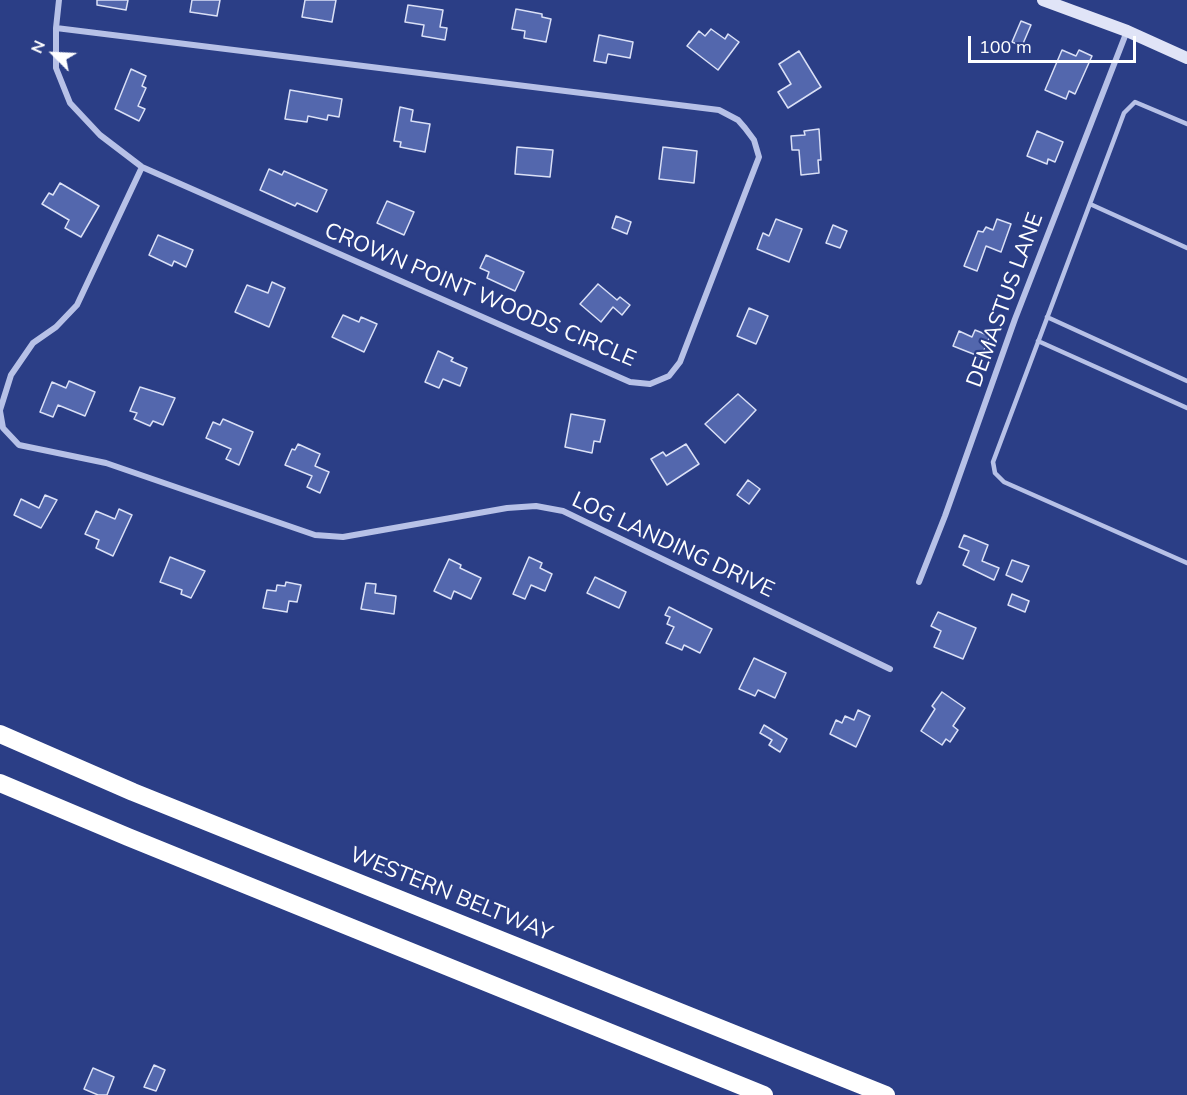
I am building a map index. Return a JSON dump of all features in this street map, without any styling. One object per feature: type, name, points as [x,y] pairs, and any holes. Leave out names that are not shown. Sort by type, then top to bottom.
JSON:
[{"type":"highway","name":"WESTERN BELTWAY","points":[[0,734],[133,792],[886,1095]]},
{"type":"highway","points":[[0,783],[764,1095]]},
{"type":"main road","points":[[1043,0],[1127,31],[1187,58]]},
{"type":"street","name":"CROWN POINT WOODS CIRCLE","points":[[56,28],[719,110],[738,120],[745,128],[754,140],[759,157],[680,362],[669,376],[650,384],[630,381],[141,167],[100,135],[70,103],[57,68],[56,28],[59,0]]},
{"type":"street","name":"DEMASTUS LANE","points":[[919,582],[1015,319],[1127,31]]},
{"type":"street","name":"LOG LANDING DRIVE","points":[[141,167],[77,305],[56,327],[33,343],[11,375],[0,410],[3,428],[19,445],[105,463],[315,535],[343,537],[507,508],[536,506],[563,511],[890,669]]},
{"type":"lane","points":[[1187,124],[1135,102],[1124,113],[993,462],[995,473],[1004,482],[1187,562]]},
{"type":"lane","points":[[1090,204],[1187,248]]},
{"type":"lane","points":[[1047,317],[1187,381]]},
{"type":"lane","points":[[1038,341],[1187,408]]},
{"type":"building","points":[[97,0],[128,0],[126,10],[97,5]]},
{"type":"building","points":[[192,0],[220,0],[217,16],[190,12]]},
{"type":"building","points":[[305,0],[336,0],[332,22],[302,17]]},
{"type":"building","points":[[408,5],[443,10],[440,27],[447,28],[445,40],[422,36],[424,25],[405,22]]},
{"type":"building","points":[[516,9],[542,14],[542,17],[551,19],[546,42],[524,38],[525,31],[512,29]]},
{"type":"building","points":[[1021,21],[1031,25],[1022,46],[1012,42]]},
{"type":"building","points":[[711,29],[725,39],[728,34],[739,42],[718,70],[687,46],[699,31],[705,36]]},
{"type":"building","points":[[599,35],[633,42],[630,58],[608,54],[606,63],[594,61]]},
{"type":"building","points":[[1062,50],[1076,56],[1079,50],[1092,56],[1075,94],[1069,91],[1066,99],[1045,90]]},
{"type":"building","points":[[799,51],[821,87],[788,108],[778,92],[791,84],[779,64]]},
{"type":"building","points":[[131,69],[146,76],[142,86],[146,88],[138,106],[145,109],[139,121],[115,109]]},
{"type":"building","points":[[290,90],[342,99],[339,117],[328,115],[327,120],[308,116],[307,122],[285,119]]},
{"type":"building","points":[[400,107],[413,110],[411,121],[430,124],[425,152],[400,147],[401,142],[394,141]]},
{"type":"building","points":[[819,129],[821,160],[818,160],[819,173],[801,175],[799,150],[792,150],[791,136],[805,135],[804,131]]},
{"type":"building","points":[[1037,131],[1063,142],[1055,162],[1048,159],[1047,164],[1027,156]]},
{"type":"building","points":[[517,147],[553,150],[550,177],[515,174]]},
{"type":"building","points":[[663,147],[697,151],[694,183],[659,179]]},
{"type":"building","points":[[269,169],[282,175],[284,171],[327,190],[317,212],[297,203],[295,206],[260,190]]},
{"type":"building","points":[[60,183],[99,206],[81,237],[65,228],[69,220],[42,204],[49,193],[53,195]]},
{"type":"building","points":[[387,201],[414,212],[404,235],[377,223]]},
{"type":"building","points":[[616,216],[631,222],[627,234],[612,228]]},
{"type":"building","points":[[776,219],[802,229],[789,262],[757,249],[763,233],[769,236]]},
{"type":"building","points":[[997,219],[1011,224],[1001,252],[986,246],[977,271],[964,266],[978,231],[983,232],[986,227],[993,230]]},
{"type":"building","points":[[833,225],[847,231],[840,248],[826,243]]},
{"type":"building","points":[[158,235],[193,250],[186,267],[174,261],[172,266],[149,255]]},
{"type":"building","points":[[486,255],[524,272],[515,291],[487,278],[489,272],[480,268]]},
{"type":"building","points":[[272,282],[285,288],[269,327],[235,312],[247,285],[268,293]]},
{"type":"building","points":[[598,284],[617,300],[620,297],[630,305],[622,315],[613,307],[601,322],[580,304]]},
{"type":"building","points":[[749,308],[768,316],[756,344],[737,336]]},
{"type":"building","points":[[343,315],[359,322],[361,317],[377,324],[364,352],[332,337]]},
{"type":"building","points":[[975,330],[990,336],[981,357],[953,346],[959,331],[972,337]]},
{"type":"building","points":[[438,351],[453,358],[451,361],[467,368],[460,386],[443,379],[439,388],[425,382]]},
{"type":"building","points":[[69,381],[95,392],[85,416],[58,405],[53,417],[40,412],[52,382],[66,388]]},
{"type":"building","points":[[140,387],[175,398],[163,425],[153,421],[150,426],[134,419],[137,413],[130,411]]},
{"type":"building","points":[[738,394],[756,410],[725,443],[705,424]]},
{"type":"building","points":[[571,414],[605,420],[600,442],[594,441],[592,453],[565,447]]},
{"type":"building","points":[[223,419],[253,432],[239,465],[226,459],[231,449],[206,438],[213,422],[220,425]]},
{"type":"building","points":[[298,444],[320,454],[315,466],[329,472],[320,493],[307,487],[312,476],[285,465],[292,449],[295,450]]},
{"type":"building","points":[[686,444],[699,464],[667,485],[651,459],[663,452],[666,456]]},
{"type":"building","points":[[748,480],[760,489],[749,504],[737,495]]},
{"type":"building","points":[[45,495],[57,500],[41,528],[14,515],[21,499],[39,508]]},
{"type":"building","points":[[119,509],[132,515],[113,556],[96,548],[99,540],[85,534],[96,511],[115,519]]},
{"type":"building","points":[[964,535],[988,545],[982,561],[999,568],[994,580],[963,565],[969,551],[959,547]]},
{"type":"building","points":[[170,557],[205,571],[191,598],[181,594],[182,590],[160,582]]},
{"type":"building","points":[[529,557],[542,563],[540,568],[552,574],[545,591],[531,585],[525,599],[513,594]]},
{"type":"building","points":[[449,559],[461,565],[460,568],[481,578],[471,599],[454,591],[451,599],[434,591]]},
{"type":"building","points":[[1012,560],[1029,566],[1022,582],[1006,575]]},
{"type":"building","points":[[595,577],[626,592],[619,608],[587,593]]},
{"type":"building","points":[[286,582],[301,585],[297,602],[289,601],[287,612],[263,608],[267,590],[276,591],[277,585],[285,586]]},
{"type":"building","points":[[366,583],[376,584],[375,593],[396,596],[394,614],[361,609]]},
{"type":"building","points":[[1012,594],[1029,601],[1025,612],[1008,605]]},
{"type":"building","points":[[669,607],[712,629],[700,653],[684,645],[682,650],[666,643],[674,627],[667,624],[670,617],[665,615]]},
{"type":"building","points":[[938,612],[976,628],[963,659],[934,647],[941,631],[931,626]]},
{"type":"building","points":[[754,658],[786,673],[775,698],[758,690],[755,696],[739,689]]},
{"type":"building","points":[[942,692],[965,708],[953,726],[958,730],[950,742],[946,739],[942,745],[921,731],[935,709],[932,706]]},
{"type":"building","points":[[858,710],[870,716],[856,747],[830,734],[836,720],[842,723],[845,716],[854,720]]},
{"type":"building","points":[[764,725],[787,739],[780,752],[769,745],[772,740],[760,733]]},
{"type":"building","points":[[154,1065],[165,1070],[156,1091],[144,1087]]},
{"type":"building","points":[[93,1068],[114,1077],[107,1095],[98,1095],[84,1089]]}]
